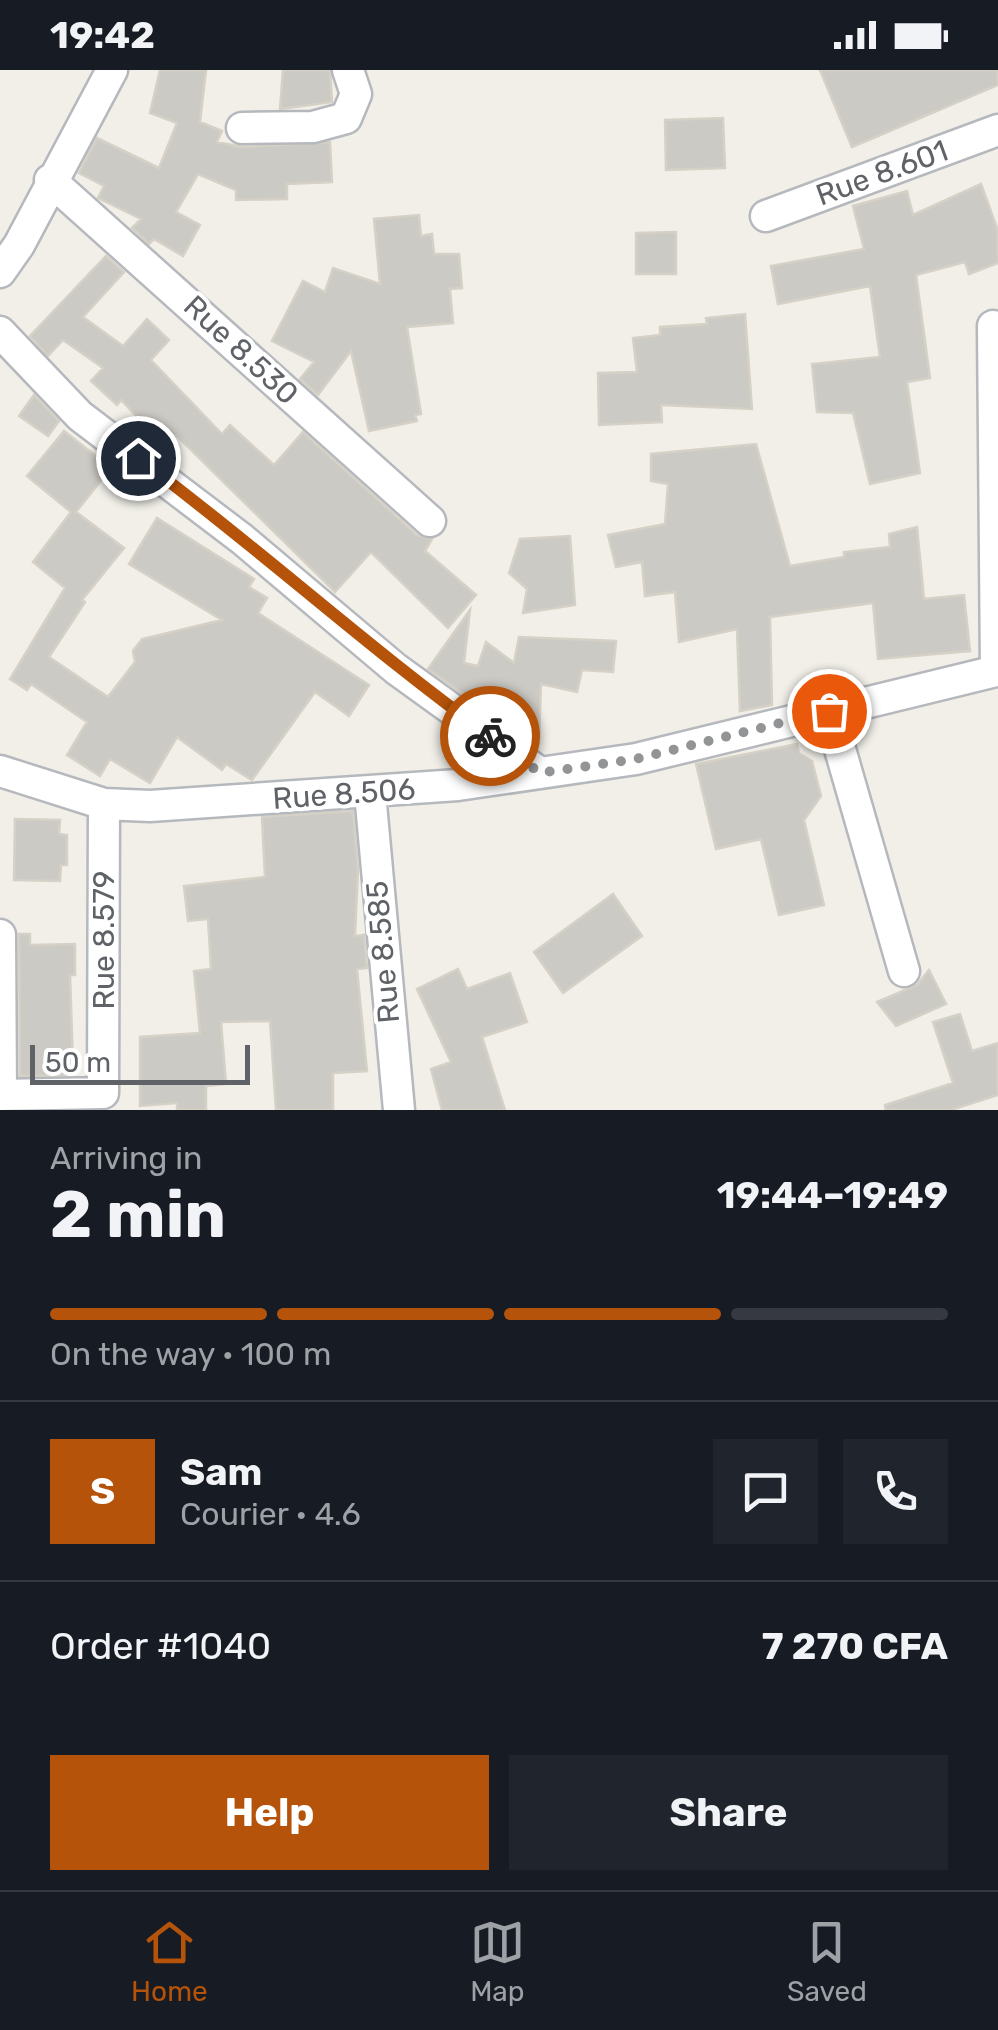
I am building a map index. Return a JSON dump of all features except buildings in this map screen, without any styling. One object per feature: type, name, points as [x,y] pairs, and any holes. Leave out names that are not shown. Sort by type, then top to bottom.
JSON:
[{"type":"street","points":[[0,272],[19,245],[50,180],[112,70]]},
{"type":"street","points":[[242,128],[312,128],[346,118],[356,94],[348,70]]},
{"type":"street","name":"Rue 8.601","points":[[766,216],[998,130]]},
{"type":"street","name":"Rue 8.530","points":[[50,180],[430,522]]},
{"type":"street","name":"Rue 8.506","points":[[0,770],[104,804],[168,806],[370,793],[636,759],[997,671],[993,326]]},
{"type":"street","points":[[0,332],[80,416],[242,538],[396,669],[540,773]]},
{"type":"street","points":[[829,711],[904,971]]},
{"type":"street","name":"Rue 8.585","points":[[370,793],[399,1110]]},
{"type":"street","name":"Rue 8.579","points":[[1,1095],[103,1101],[104,804]]},
{"type":"street","points":[[0,935],[1,1095]]},
{"type":"way so far","points":[[490,736],[540,773],[636,759],[829,711]]},
{"type":"route","points":[[138,458],[242,538],[396,669],[490,736]]}]
